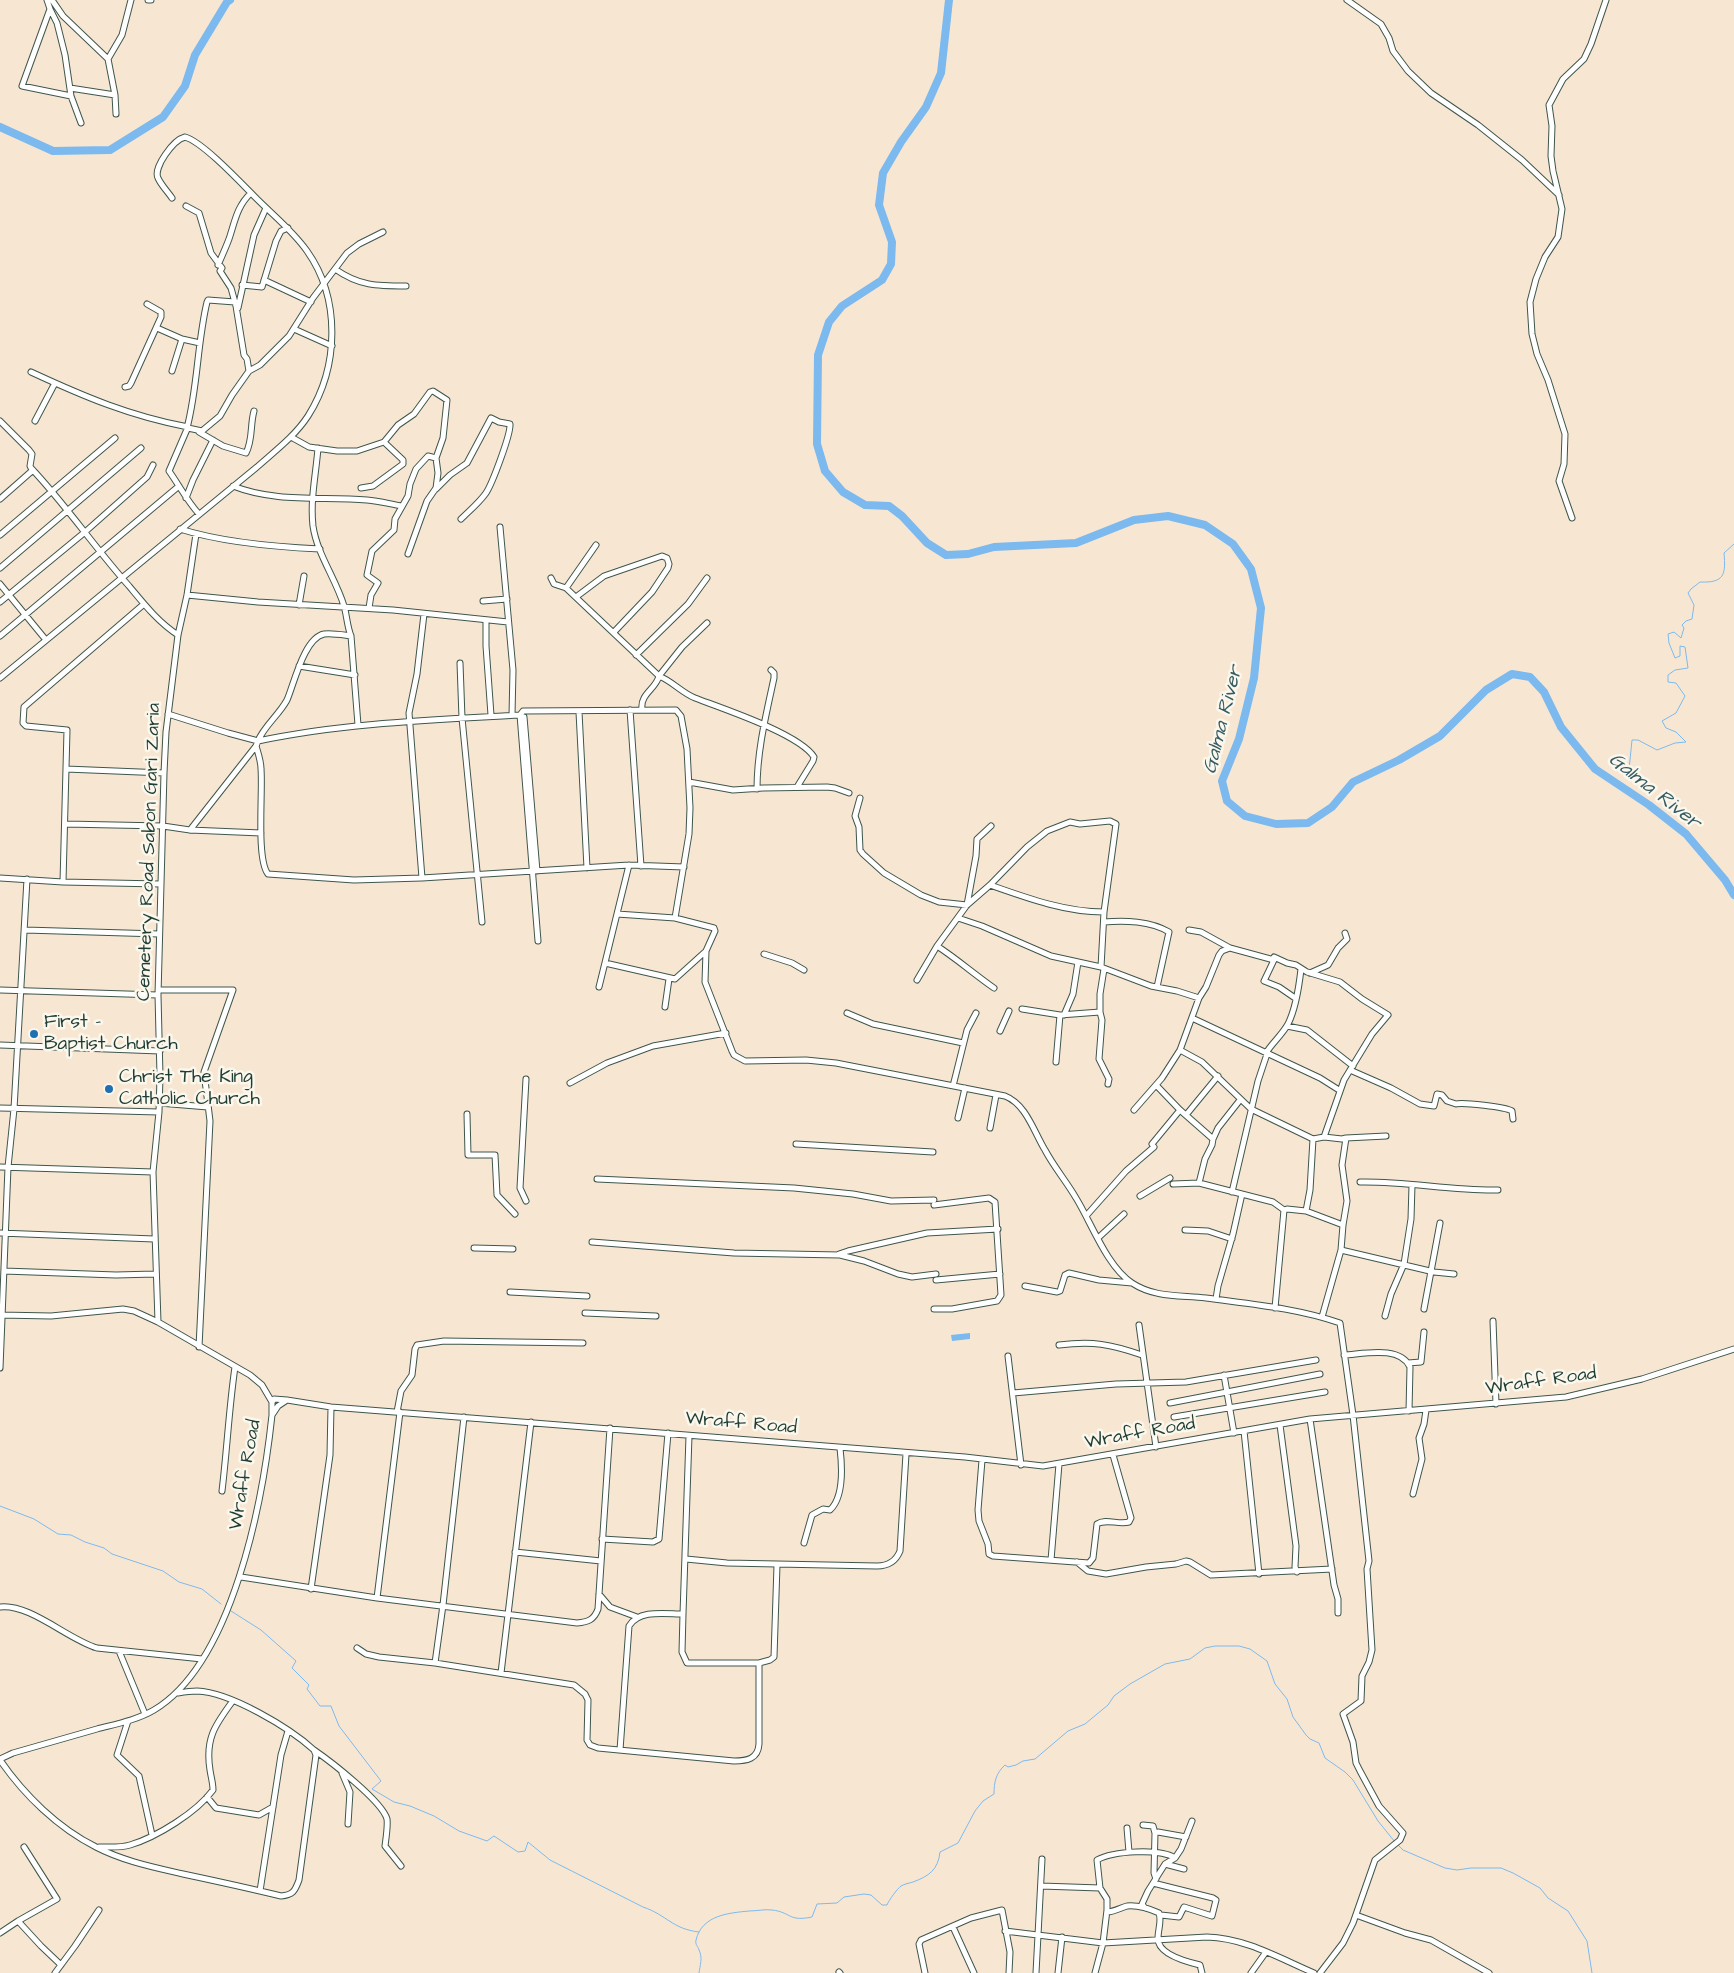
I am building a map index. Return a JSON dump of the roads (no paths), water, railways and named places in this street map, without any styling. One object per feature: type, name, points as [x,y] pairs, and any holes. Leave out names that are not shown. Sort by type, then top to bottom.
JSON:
[{"type":"street","points":[[47,0],[57,23],[65,55],[71,96],[81,123]]},
{"type":"street","points":[[52,0],[63,16],[108,59],[115,95],[116,114]]},
{"type":"street","points":[[108,59],[122,36],[131,0]]},
{"type":"street","points":[[1347,0],[1381,24],[1389,38],[1393,51],[1403,64],[1431,92],[1500,142],[1560,194]]},
{"type":"street","points":[[1572,518],[1559,481],[1564,464],[1566,434],[1537,354],[1530,317],[1530,302],[1536,279],[1545,257],[1558,238],[1562,209],[1551,156],[1552,126],[1549,105],[1563,79],[1584,59],[1606,0]]},
{"type":"street","points":[[50,9],[22,86],[71,96]]},
{"type":"street","points":[[70,88],[115,95]]},
{"type":"street","points":[[0,678],[291,437],[308,417],[326,377],[332,346],[332,319],[324,285],[312,258],[288,228],[206,151],[184,137],[169,148],[157,172],[157,176],[172,198]]},
{"type":"street","points":[[218,264],[236,215],[245,199],[251,193]]},
{"type":"street","points":[[186,206],[199,213],[211,253],[222,268],[220,271],[231,288],[238,311],[248,372]]},
{"type":"street","points":[[238,311],[242,284],[254,235],[266,208]]},
{"type":"street","points":[[242,284],[262,287],[276,241],[281,230],[288,228]]},
{"type":"street","points":[[198,431],[202,431],[220,416],[248,372],[260,365],[294,329],[311,302],[347,253],[359,244],[383,232]]},
{"type":"street","points":[[335,268],[346,277],[368,285],[406,286]]},
{"type":"street","points":[[264,280],[311,302]]},
{"type":"street","points":[[198,514],[186,498],[176,478],[169,471],[188,428],[208,300],[235,302]]},
{"type":"street","points":[[125,387],[131,383],[162,314],[147,304]]},
{"type":"street","points":[[157,328],[182,339],[200,343]]},
{"type":"street","points":[[294,329],[332,346]]},
{"type":"street","points":[[172,371],[182,339]]},
{"type":"street","points":[[30,372],[100,404],[198,431],[237,452],[246,453],[251,435],[251,422],[254,411]]},
{"type":"street","points":[[35,421],[55,384]]},
{"type":"street","points":[[291,437],[309,447],[337,451],[357,451],[384,442],[401,422],[417,410],[430,392],[434,392],[447,400],[443,438],[436,458],[437,478],[434,491]]},
{"type":"street","points":[[408,554],[427,501],[434,491],[450,475],[467,463],[492,418],[499,422],[510,424],[511,427],[504,451],[488,488],[461,519]]},
{"type":"street","points":[[0,421],[29,450],[32,458],[30,466],[52,489],[100,552],[158,620],[178,635]]},
{"type":"street","points":[[0,536],[52,489],[115,438]]},
{"type":"street","points":[[186,498],[213,440]]},
{"type":"street","points":[[361,488],[372,486],[402,464],[403,460],[384,442]]},
{"type":"street","points":[[0,568],[141,448]]},
{"type":"street","points":[[318,448],[313,526],[320,549],[344,606],[348,629],[352,636],[358,725]]},
{"type":"street","points":[[369,608],[371,595],[378,583],[368,575],[372,551],[394,530],[395,519],[406,500],[410,484],[420,462],[428,456],[436,458]]},
{"type":"street","points":[[0,602],[85,532],[147,477],[153,465]]},
{"type":"street","points":[[0,499],[33,470]]},
{"type":"street","points":[[0,636],[179,486]]},
{"type":"street","points":[[233,486],[261,494],[314,499],[368,500],[402,506]]},
{"type":"street","points":[[500,527],[513,670],[512,715]]},
{"type":"street","points":[[180,529],[196,534],[290,547],[320,549]]},
{"type":"street","name":"Cemetery Road Sabon Gari Zaria","points":[[158,1322],[153,1172],[159,1112],[160,1051],[158,993],[164,774],[168,714],[178,635],[187,595],[196,534]]},
{"type":"street","points":[[566,588],[596,546]]},
{"type":"street","points":[[576,597],[604,576],[662,556],[668,558],[668,568],[652,592],[614,632]]},
{"type":"street","points":[[299,605],[304,576]]},
{"type":"street","points":[[551,578],[554,584],[566,588],[576,597],[659,676],[694,698],[726,708],[787,737],[812,755],[813,761],[797,786]]},
{"type":"street","points":[[636,655],[688,604],[707,578]]},
{"type":"street","points":[[0,584],[46,640]]},
{"type":"street","points":[[187,595],[299,605],[369,608],[508,622]]},
{"type":"street","points":[[483,601],[506,599]]},
{"type":"street","points":[[63,882],[67,730],[26,726],[23,723],[24,707],[144,604]]},
{"type":"street","points":[[422,878],[410,714],[418,674],[424,614]]},
{"type":"street","points":[[486,620],[491,715]]},
{"type":"street","points":[[642,709],[643,698],[658,680],[659,676],[682,647],[707,623]]},
{"type":"street","points":[[190,830],[257,744],[286,700],[305,654],[320,636],[327,634],[352,636]]},
{"type":"street","points":[[460,663],[462,718],[482,922]]},
{"type":"street","points":[[299,666],[355,675]]},
{"type":"street","points":[[757,789],[758,764],[774,678],[774,673],[771,670]]},
{"type":"street","points":[[168,714],[257,744],[358,725],[522,713],[642,709],[676,710],[681,716],[687,749],[689,834],[675,918]]},
{"type":"street","points":[[630,710],[641,866]]},
{"type":"street","points":[[579,712],[587,868]]},
{"type":"street","points":[[522,713],[538,941]]},
{"type":"street","points":[[257,744],[261,767],[261,833],[264,869],[268,874],[354,880],[422,878],[629,865],[684,867]]},
{"type":"street","points":[[66,769],[164,774]]},
{"type":"street","points":[[688,782],[733,790],[797,786],[835,788],[850,793]]},
{"type":"street","points":[[860,798],[856,816],[859,827],[860,850],[863,854],[884,873],[921,895],[939,902],[966,906]]},
{"type":"street","points":[[917,980],[937,946],[966,906],[990,885],[1022,851],[1047,831],[1066,823],[1080,824],[1110,821],[1117,826],[1104,912],[1100,994],[1102,1020],[1099,1059],[1109,1079],[1108,1084]]},
{"type":"street","points":[[65,824],[163,826],[190,830],[261,833]]},
{"type":"street","points":[[966,906],[976,856],[977,839],[991,826]]},
{"type":"street","points":[[599,987],[629,865]]},
{"type":"street","points":[[0,878],[63,882],[160,884]]},
{"type":"street","points":[[0,1366],[4,1271],[3,1233],[14,1109],[27,879]]},
{"type":"street","points":[[990,885],[1011,893],[1070,909],[1104,912]]},
{"type":"street","points":[[617,914],[675,918],[714,928],[715,931],[706,951],[705,982],[734,1055],[745,1061],[806,1060],[836,1063],[1010,1098],[1019,1106],[1056,1169],[1070,1188],[1110,1258],[1132,1283]]},
{"type":"street","points":[[958,918],[982,926],[1051,956],[1102,968],[1157,987],[1199,998]]},
{"type":"street","points":[[1104,922],[1124,920],[1169,932],[1157,987]]},
{"type":"street","points":[[25,930],[159,934]]},
{"type":"street","points":[[1189,930],[1201,932],[1230,948],[1274,960]]},
{"type":"street","points":[[1310,973],[1328,965],[1338,948],[1347,939],[1345,933]]},
{"type":"street","points":[[1134,1110],[1156,1085],[1180,1050],[1199,998],[1206,987],[1219,955],[1220,943]]},
{"type":"street","points":[[937,946],[956,958],[975,975],[994,988]]},
{"type":"street","points":[[1219,955],[1222,951],[1230,948]]},
{"type":"street","points":[[605,963],[675,979],[706,951]]},
{"type":"street","points":[[764,954],[792,963],[804,970]]},
{"type":"street","points":[[1295,998],[1279,987],[1264,981],[1274,956],[1310,973],[1346,985],[1362,999],[1388,1015],[1372,1034],[1339,1090],[1324,1137]]},
{"type":"street","points":[[1056,1062],[1062,1015],[1073,994],[1078,962]]},
{"type":"street","points":[[1232,1192],[1258,1081],[1267,1054],[1287,1026],[1301,969]]},
{"type":"street","points":[[665,1007],[669,979]]},
{"type":"street","points":[[0,990],[158,993],[234,990],[204,1072],[210,1121],[199,1347]]},
{"type":"street","points":[[1022,1009],[1062,1015],[1100,1012]]},
{"type":"street","points":[[1000,1031],[1009,1011]]},
{"type":"street","points":[[847,1013],[873,1024],[963,1043]]},
{"type":"street","points":[[954,1086],[963,1043],[976,1013]]},
{"type":"street","points":[[1192,1018],[1320,1078],[1339,1090]]},
{"type":"street","points":[[1287,1026],[1307,1030],[1352,1068],[1420,1104],[1434,1106],[1437,1094],[1442,1094],[1447,1101],[1456,1104],[1462,1102],[1508,1108],[1512,1111],[1513,1119]]},
{"type":"street","points":[[570,1083],[607,1062],[667,1042],[698,1039],[726,1033]]},
{"type":"street","points":[[0,1045],[160,1051]]},
{"type":"street","points":[[1180,1050],[1202,1062],[1251,1109],[1312,1139],[1324,1137],[1342,1139],[1386,1136]]},
{"type":"street","points":[[1186,1115],[1218,1076]]},
{"type":"street","points":[[526,1079],[520,1188],[526,1202]]},
{"type":"street","points":[[1156,1085],[1213,1140]]},
{"type":"street","points":[[958,1118],[965,1088]]},
{"type":"street","points":[[990,1128],[996,1095]]},
{"type":"street","points":[[1199,1183],[1204,1159],[1218,1128],[1240,1100]]},
{"type":"street","points":[[159,1103],[208,1107]]},
{"type":"street","points":[[0,1108],[159,1112]]},
{"type":"street","points":[[1086,1216],[1126,1171],[1153,1146],[1180,1110]]},
{"type":"street","points":[[467,1114],[468,1155],[495,1155],[497,1195],[515,1214]]},
{"type":"street","points":[[1322,1317],[1340,1250],[1342,1225],[1347,1201],[1342,1165],[1346,1138]]},
{"type":"street","points":[[1306,1211],[1310,1190],[1312,1139]]},
{"type":"street","points":[[796,1144],[933,1152]]},
{"type":"street","points":[[0,1167],[153,1172]]},
{"type":"street","points":[[1140,1196],[1170,1178]]},
{"type":"street","points":[[597,1179],[794,1188],[853,1194],[891,1201],[934,1202],[989,1198],[995,1202],[1001,1295],[997,1301],[952,1309],[934,1309]]},
{"type":"street","points":[[1360,1182],[1381,1181],[1412,1185],[1498,1190]]},
{"type":"street","points":[[1173,1184],[1199,1183],[1273,1202],[1284,1210],[1306,1211],[1342,1225]]},
{"type":"street","points":[[1385,1316],[1391,1294],[1404,1264],[1411,1219],[1412,1185]]},
{"type":"street","points":[[1216,1299],[1219,1280],[1232,1239],[1242,1194]]},
{"type":"street","points":[[1275,1308],[1284,1210]]},
{"type":"street","points":[[1098,1238],[1124,1214]]},
{"type":"street","points":[[1424,1309],[1440,1223]]},
{"type":"street","points":[[839,1254],[927,1233],[998,1230]]},
{"type":"street","points":[[1185,1230],[1208,1231],[1232,1239]]},
{"type":"street","points":[[3,1233],[154,1239]]},
{"type":"street","points":[[592,1242],[734,1252],[839,1254],[898,1274],[912,1276],[936,1277],[1000,1274]]},
{"type":"street","points":[[474,1248],[512,1249]]},
{"type":"street","points":[[1340,1250],[1432,1271],[1454,1274]]},
{"type":"street","points":[[4,1271],[116,1275],[155,1274]]},
{"type":"street","points":[[1026,1286],[1058,1292],[1065,1275],[1069,1273],[1099,1280],[1132,1283],[1167,1296],[1216,1299],[1275,1308],[1322,1317],[1340,1323],[1353,1415],[1369,1561],[1367,1569],[1372,1654],[1362,1676],[1361,1702],[1343,1714],[1353,1742],[1356,1763],[1380,1806],[1402,1830],[1403,1836],[1374,1862],[1356,1915],[1343,1943],[1320,1973]]},
{"type":"street","points":[[510,1292],[587,1296]]},
{"type":"street","points":[[1,1315],[51,1316],[123,1309],[134,1311],[158,1322],[256,1380],[272,1402],[272,1414]]},
{"type":"street","points":[[585,1313],[656,1316]]},
{"type":"street","points":[[1493,1321],[1496,1404]]},
{"type":"street","points":[[1138,1325],[1156,1447]]},
{"type":"street","points":[[1407,1362],[1420,1362],[1424,1332]]},
{"type":"street","points":[[377,1598],[401,1391],[412,1375],[417,1346],[444,1341],[583,1343]]},
{"type":"street","points":[[1059,1344],[1086,1342],[1110,1344],[1142,1355]]},
{"type":"street","name":"Wraff Road","points":[[0,1760],[13,1753],[128,1721],[145,1714],[177,1693],[188,1681],[202,1660],[241,1577],[258,1505],[272,1414],[278,1406],[287,1400],[399,1412],[610,1428],[1043,1466],[1310,1419],[1542,1401],[1593,1392],[1642,1380],[1734,1349]]},
{"type":"street","points":[[1344,1355],[1385,1353],[1399,1357],[1407,1362],[1410,1368],[1409,1411]]},
{"type":"street","points":[[1008,1356],[1021,1464]]},
{"type":"street","points":[[1013,1393],[1059,1388],[1173,1383],[1316,1360]]},
{"type":"street","points":[[222,1491],[235,1367]]},
{"type":"street","points":[[1170,1403],[1320,1374]]},
{"type":"street","points":[[1224,1375],[1234,1432]]},
{"type":"street","points":[[1174,1417],[1325,1392]]},
{"type":"street","points":[[272,1402],[274,1399],[287,1400]]},
{"type":"street","points":[[311,1588],[330,1455],[331,1406]]},
{"type":"street","points":[[1413,1494],[1422,1459],[1419,1438],[1426,1410]]},
{"type":"street","points":[[435,1663],[464,1417]]},
{"type":"street","points":[[1310,1419],[1338,1598],[1338,1613]]},
{"type":"street","points":[[501,1673],[531,1422]]},
{"type":"street","points":[[1280,1424],[1296,1546],[1295,1567],[1297,1572]]},
{"type":"street","points":[[241,1577],[377,1598],[577,1623],[587,1622],[595,1615],[598,1609],[610,1428]]},
{"type":"street","points":[[1244,1431],[1260,1574]]},
{"type":"street","points":[[602,1540],[653,1542],[659,1539],[668,1433]]},
{"type":"street","points":[[689,1436],[682,1652],[687,1663],[759,1663],[774,1657],[777,1564]]},
{"type":"street","points":[[804,1542],[812,1515],[823,1509],[830,1510],[839,1497],[842,1466],[840,1448]]},
{"type":"street","points":[[686,1559],[777,1564],[886,1565],[894,1561],[900,1551],[906,1454]]},
{"type":"street","points":[[982,1460],[978,1510],[989,1554],[993,1556],[1089,1563],[1092,1561],[1097,1524],[1104,1521],[1129,1522],[1131,1518],[1113,1455]]},
{"type":"street","points":[[1052,1560],[1059,1464]]},
{"type":"street","points":[[515,1552],[601,1561]]},
{"type":"street","points":[[1078,1562],[1088,1571],[1102,1574],[1186,1561],[1210,1575],[1332,1569]]},
{"type":"street","points":[[599,1594],[610,1607],[636,1617],[683,1614]]},
{"type":"street","points":[[0,1607],[20,1610],[90,1646],[202,1660]]},
{"type":"street","points":[[628,1614],[631,1623]]},
{"type":"street","points":[[620,1750],[627,1642],[631,1623],[636,1617]]},
{"type":"street","points":[[357,1648],[366,1654],[379,1657],[435,1663],[574,1685],[585,1694],[588,1700],[588,1742],[598,1748],[734,1761],[754,1758],[757,1754],[759,1744],[759,1663]]},
{"type":"street","points":[[119,1651],[145,1714]]},
{"type":"street","points":[[177,1693],[198,1691],[210,1693],[270,1718],[341,1770],[364,1790],[384,1813],[387,1819],[385,1846],[401,1866]]},
{"type":"street","points":[[96,1847],[129,1845],[152,1835],[176,1822],[208,1797],[213,1790],[209,1769],[210,1740],[216,1724],[232,1702]]},
{"type":"street","points":[[128,1721],[116,1755],[139,1776],[152,1835]]},
{"type":"street","points":[[260,1891],[282,1755],[288,1730]]},
{"type":"street","points":[[0,1760],[34,1801],[71,1832],[96,1847],[132,1862],[280,1896],[288,1896],[295,1891],[299,1880],[316,1755],[314,1750]]},
{"type":"street","points":[[341,1770],[350,1792],[348,1824]]},
{"type":"street","points":[[208,1797],[216,1808],[259,1815],[273,1807]]},
{"type":"street","points":[[1144,1907],[1145,1897],[1154,1881],[1166,1864],[1175,1858],[1192,1822]]},
{"type":"street","points":[[1143,1825],[1153,1826],[1155,1833],[1154,1881]]},
{"type":"street","points":[[1127,1828],[1129,1852]]},
{"type":"street","points":[[1155,1833],[1186,1837]]},
{"type":"street","points":[[0,1933],[57,1899],[24,1847]]},
{"type":"street","points":[[1095,1973],[1103,1943],[1107,1912],[1107,1899],[1100,1888],[1098,1859],[1129,1852],[1168,1853],[1175,1858]]},
{"type":"street","points":[[1036,1973],[1042,1859]]},
{"type":"street","points":[[1166,1864],[1184,1869]]},
{"type":"street","points":[[1107,1912],[1129,1906],[1144,1907],[1160,1915],[1179,1917],[1184,1908],[1212,1916],[1216,1900],[1213,1898],[1154,1881]]},
{"type":"street","points":[[1040,1886],[1100,1888]]},
{"type":"street","points":[[55,1973],[99,1910]]},
{"type":"street","points":[[925,1973],[920,1941],[971,1918],[1002,1910],[1010,1952],[1009,1973]]},
{"type":"street","points":[[1160,1915],[1158,1940],[1166,1951],[1187,1962],[1200,1965],[1202,1973]]},
{"type":"street","points":[[1356,1915],[1405,1933],[1431,1940],[1489,1973]]},
{"type":"street","points":[[18,1921],[40,1946],[61,1965]]},
{"type":"street","points":[[953,1927],[974,1973]]},
{"type":"street","points":[[1005,1931],[1103,1943],[1216,1937],[1242,1942],[1314,1973]]},
{"type":"street","points":[[1058,1973],[1062,1937]]},
{"type":"street","points":[[1251,1973],[1266,1952]]},
{"type":"water","points":[[970,1333],[970,1339],[952,1341],[951,1335]]},
{"type":"waterway","name":"Galma River","points":[[0,127],[53,151],[110,150],[163,117],[185,86],[195,55],[230,0]]},
{"type":"waterway","name":"Galma River","points":[[949,0],[941,73],[926,107],[901,142],[883,173],[879,205],[892,242],[891,264],[882,280],[842,306],[829,322],[818,355],[817,444],[825,471],[843,492],[865,505],[889,506],[902,516],[927,543],[946,555],[968,554],[994,547],[1076,543],[1134,520],[1168,516],[1205,525],[1233,544],[1251,569],[1261,608],[1254,678],[1239,739],[1222,781],[1227,801],[1245,816],[1276,824],[1308,823],[1332,807],[1353,782],[1399,760],[1440,736],[1486,690],[1512,674],[1530,677],[1544,692],[1561,727],[1595,769],[1649,805],[1686,834],[1725,880],[1734,895]]},
{"type":"waterway","points":[[1629,770],[1632,740],[1638,740],[1657,750],[1675,743],[1686,742],[1676,732],[1666,728],[1662,721],[1676,713],[1685,696],[1676,683],[1668,682],[1668,675],[1675,670],[1688,668],[1685,647],[1680,646],[1680,656],[1675,658],[1669,643],[1668,634],[1674,632],[1681,638],[1684,628],[1682,625],[1692,619],[1694,605],[1688,593],[1700,582],[1714,581],[1722,576],[1724,572],[1724,553],[1734,544]]},
{"type":"waterway","points":[[0,1506],[34,1519],[58,1534],[71,1535],[104,1548],[112,1554],[163,1571],[179,1582],[202,1589],[221,1604]]},
{"type":"waterway","points":[[231,1611],[261,1630],[296,1661],[292,1668],[309,1685],[307,1689],[320,1706],[331,1706],[339,1726],[381,1781],[372,1789],[394,1802],[410,1806],[434,1816],[459,1831],[487,1841],[494,1836],[518,1852],[525,1851],[528,1842],[550,1860],[651,1910],[682,1928],[699,1932]]},
{"type":"waterway","points":[[699,1973],[701,1956],[696,1944],[699,1932],[710,1920],[725,1914],[767,1910],[778,1911],[794,1918],[812,1917],[817,1904],[837,1903],[844,1897],[864,1894],[871,1895],[882,1905],[887,1905],[901,1886],[919,1880],[932,1872],[940,1852],[958,1843],[975,1811],[983,1801],[994,1794],[996,1778],[999,1771],[1005,1765],[1008,1767],[1035,1759],[1068,1731],[1085,1724],[1108,1705],[1114,1696],[1130,1684],[1165,1664],[1190,1659],[1205,1648],[1215,1646],[1239,1646],[1250,1649],[1267,1661],[1275,1684],[1287,1699],[1293,1717],[1306,1735],[1319,1743],[1325,1758],[1353,1780],[1378,1821],[1395,1842]]},
{"type":"waterway","points":[[1398,1845],[1403,1850],[1445,1868],[1457,1870],[1501,1868],[1540,1888],[1548,1898],[1568,1911],[1587,1941],[1592,1973]]},
{"type":"place","name":"First - Baptist Church","points":[[34,1034]]},
{"type":"place","name":"Christ The King Catholic Church","points":[[109,1089]]}]
